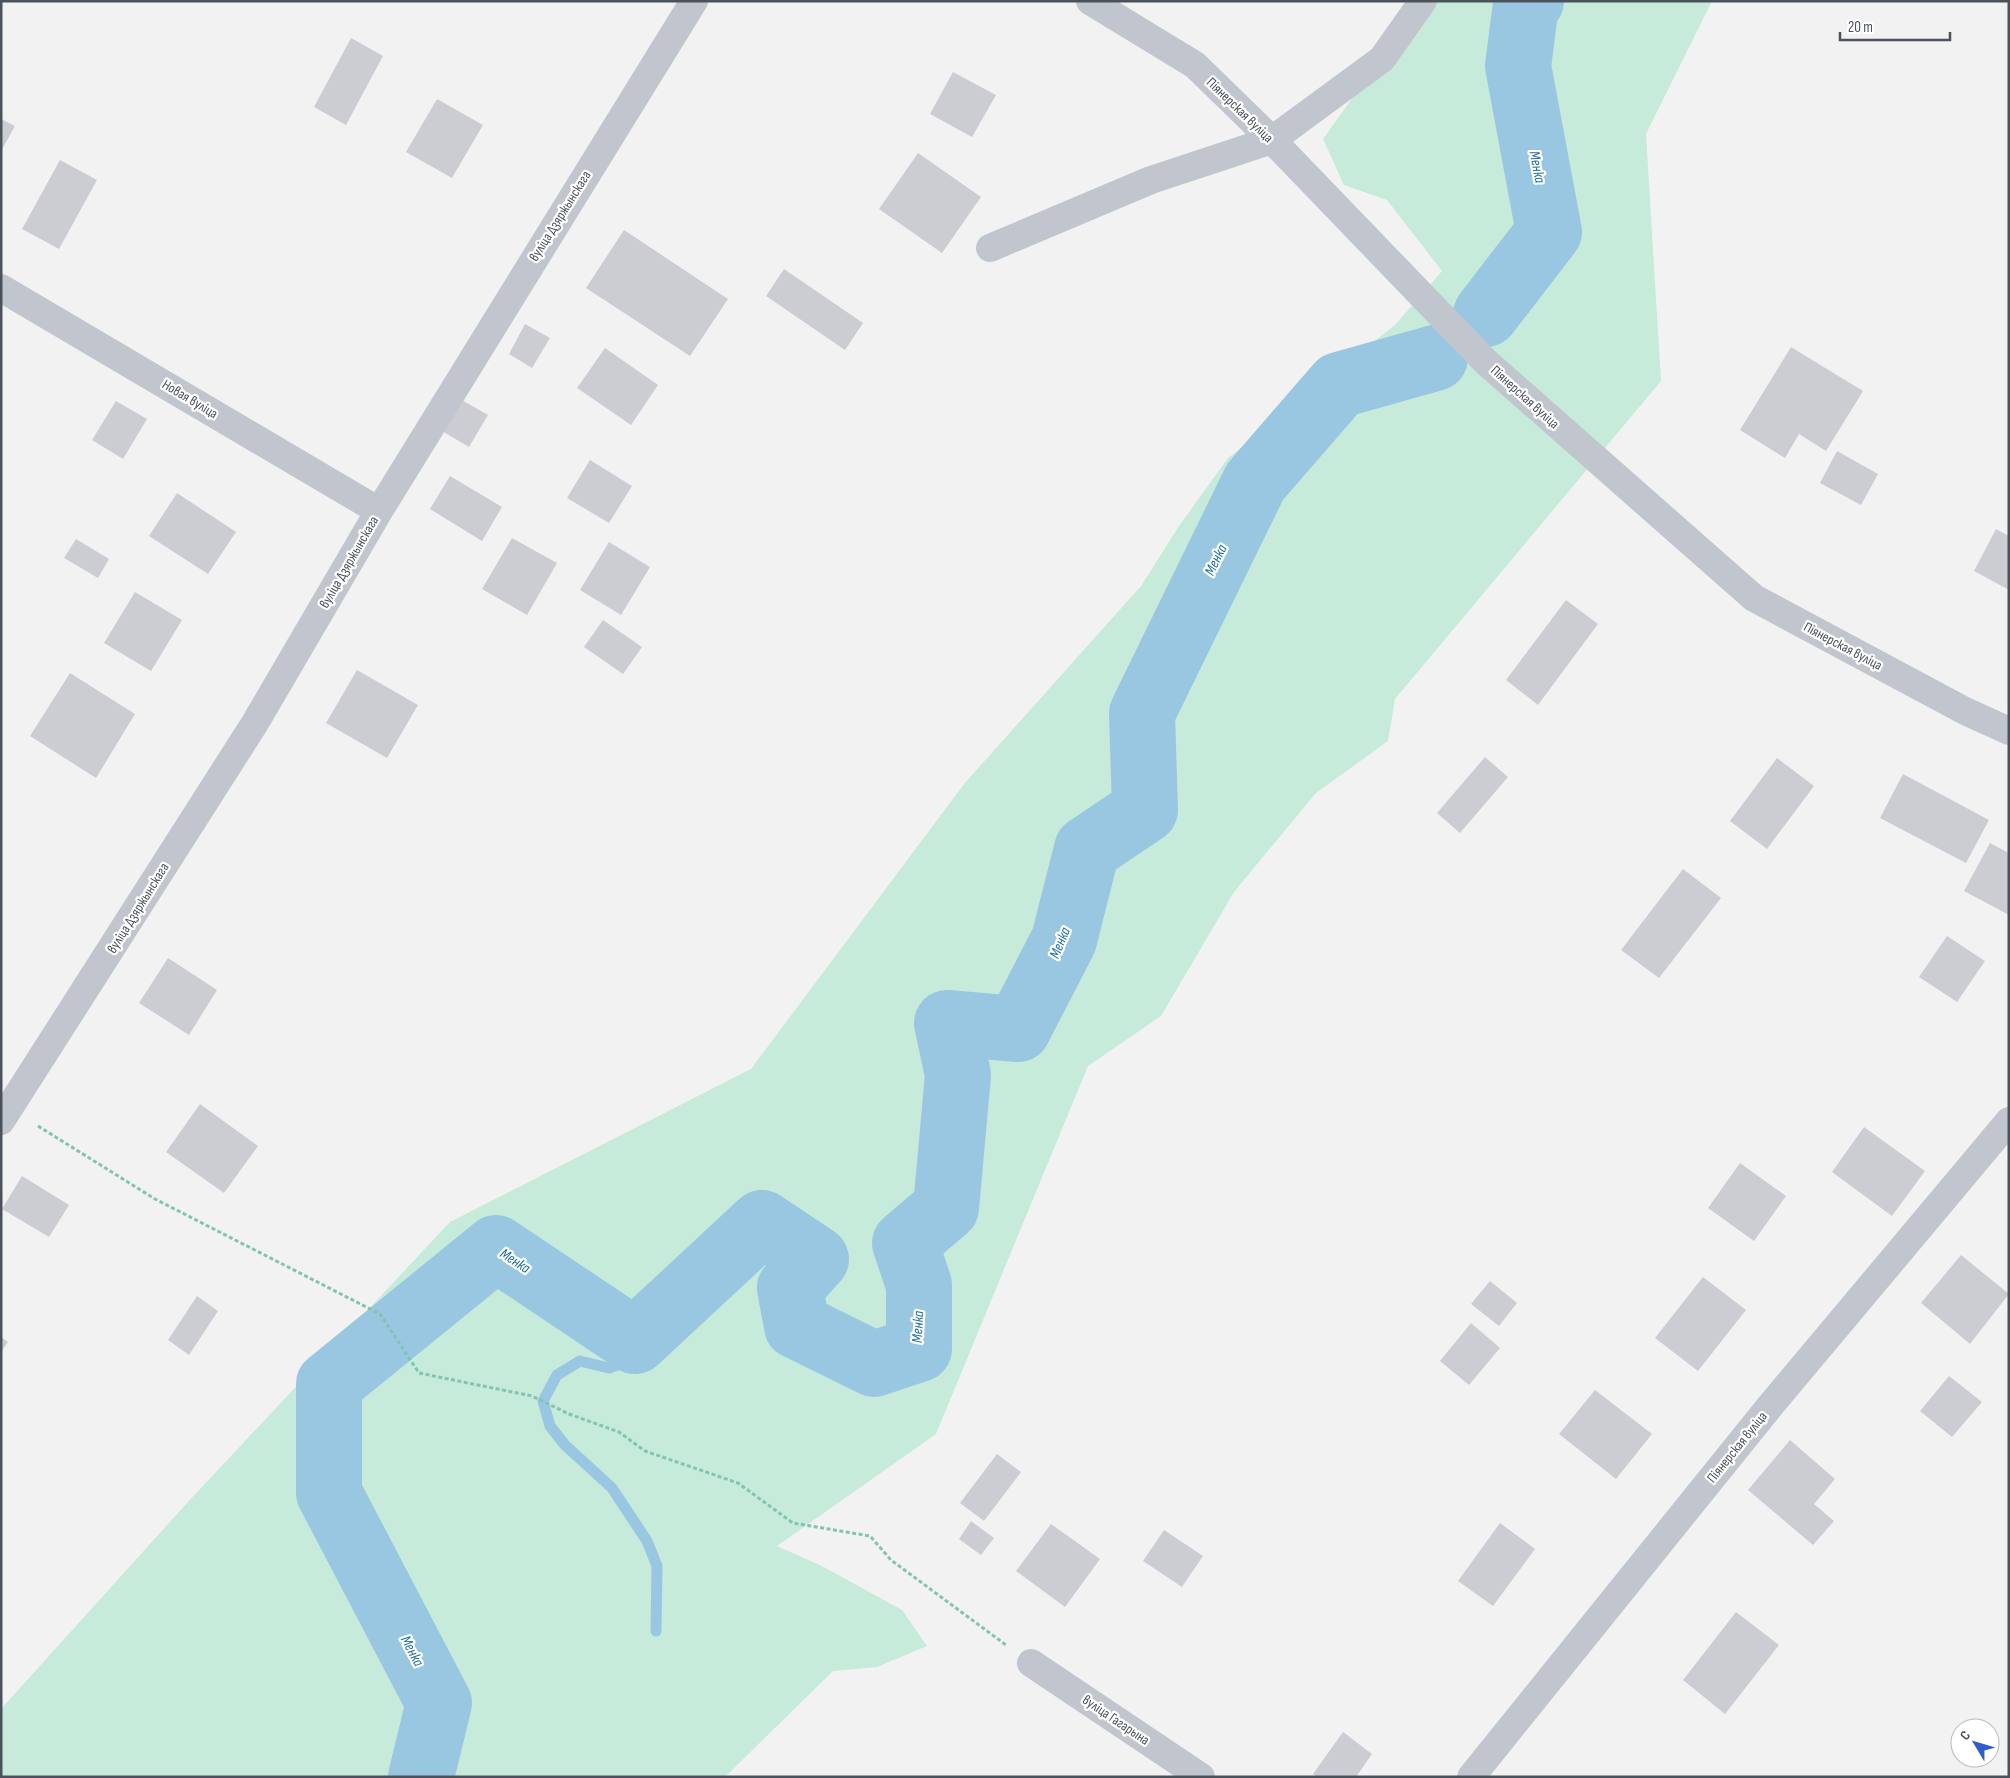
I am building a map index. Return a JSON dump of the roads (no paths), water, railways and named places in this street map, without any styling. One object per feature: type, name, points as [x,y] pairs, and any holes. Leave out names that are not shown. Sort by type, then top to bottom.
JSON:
[{"type":"street","name":"вуліца Дзяржынскага","points":[[4,1111],[255,723],[379,511],[694,1]]},
{"type":"street","name":"Піянерская вуліца","points":[[1090,1],[1195,65],[1272,140],[1405,281],[1486,362],[1754,598],[1965,711],[2009,731]]},
{"type":"street","points":[[990,248],[1151,180],[1272,140],[1382,59],[1423,1]]},
{"type":"street","name":"Новая вуліца","points":[[1,288],[379,511]]},
{"type":"street","name":"Піянерская вуліца","points":[[1471,1777],[1770,1406],[2009,1121]]},
{"type":"street","name":"вуліца Гагарына","points":[[1031,1663],[1201,1777]]},
{"type":"waterway","name":"Менка","points":[[1486,314],[1549,232],[1518,66],[1526,4],[1531,1]]},
{"type":"waterway","name":"Менка","points":[[421,1777],[439,1703],[329,1493],[329,1384],[496,1248],[635,1341],[762,1223],[816,1259],[790,1288],[797,1326],[874,1364],[919,1349],[919,1285],[905,1243],[946,1208],[958,1075],[947,1023],[1018,1029],[1064,940],[1087,849],[1145,810],[1142,713],[1255,482],[1339,385],[1435,358]]},
{"type":"waterway","points":[[635,1341],[634,1359],[609,1368],[580,1361],[557,1375],[543,1401],[550,1426],[565,1445],[612,1488],[647,1541],[657,1566],[656,1631]]}]
